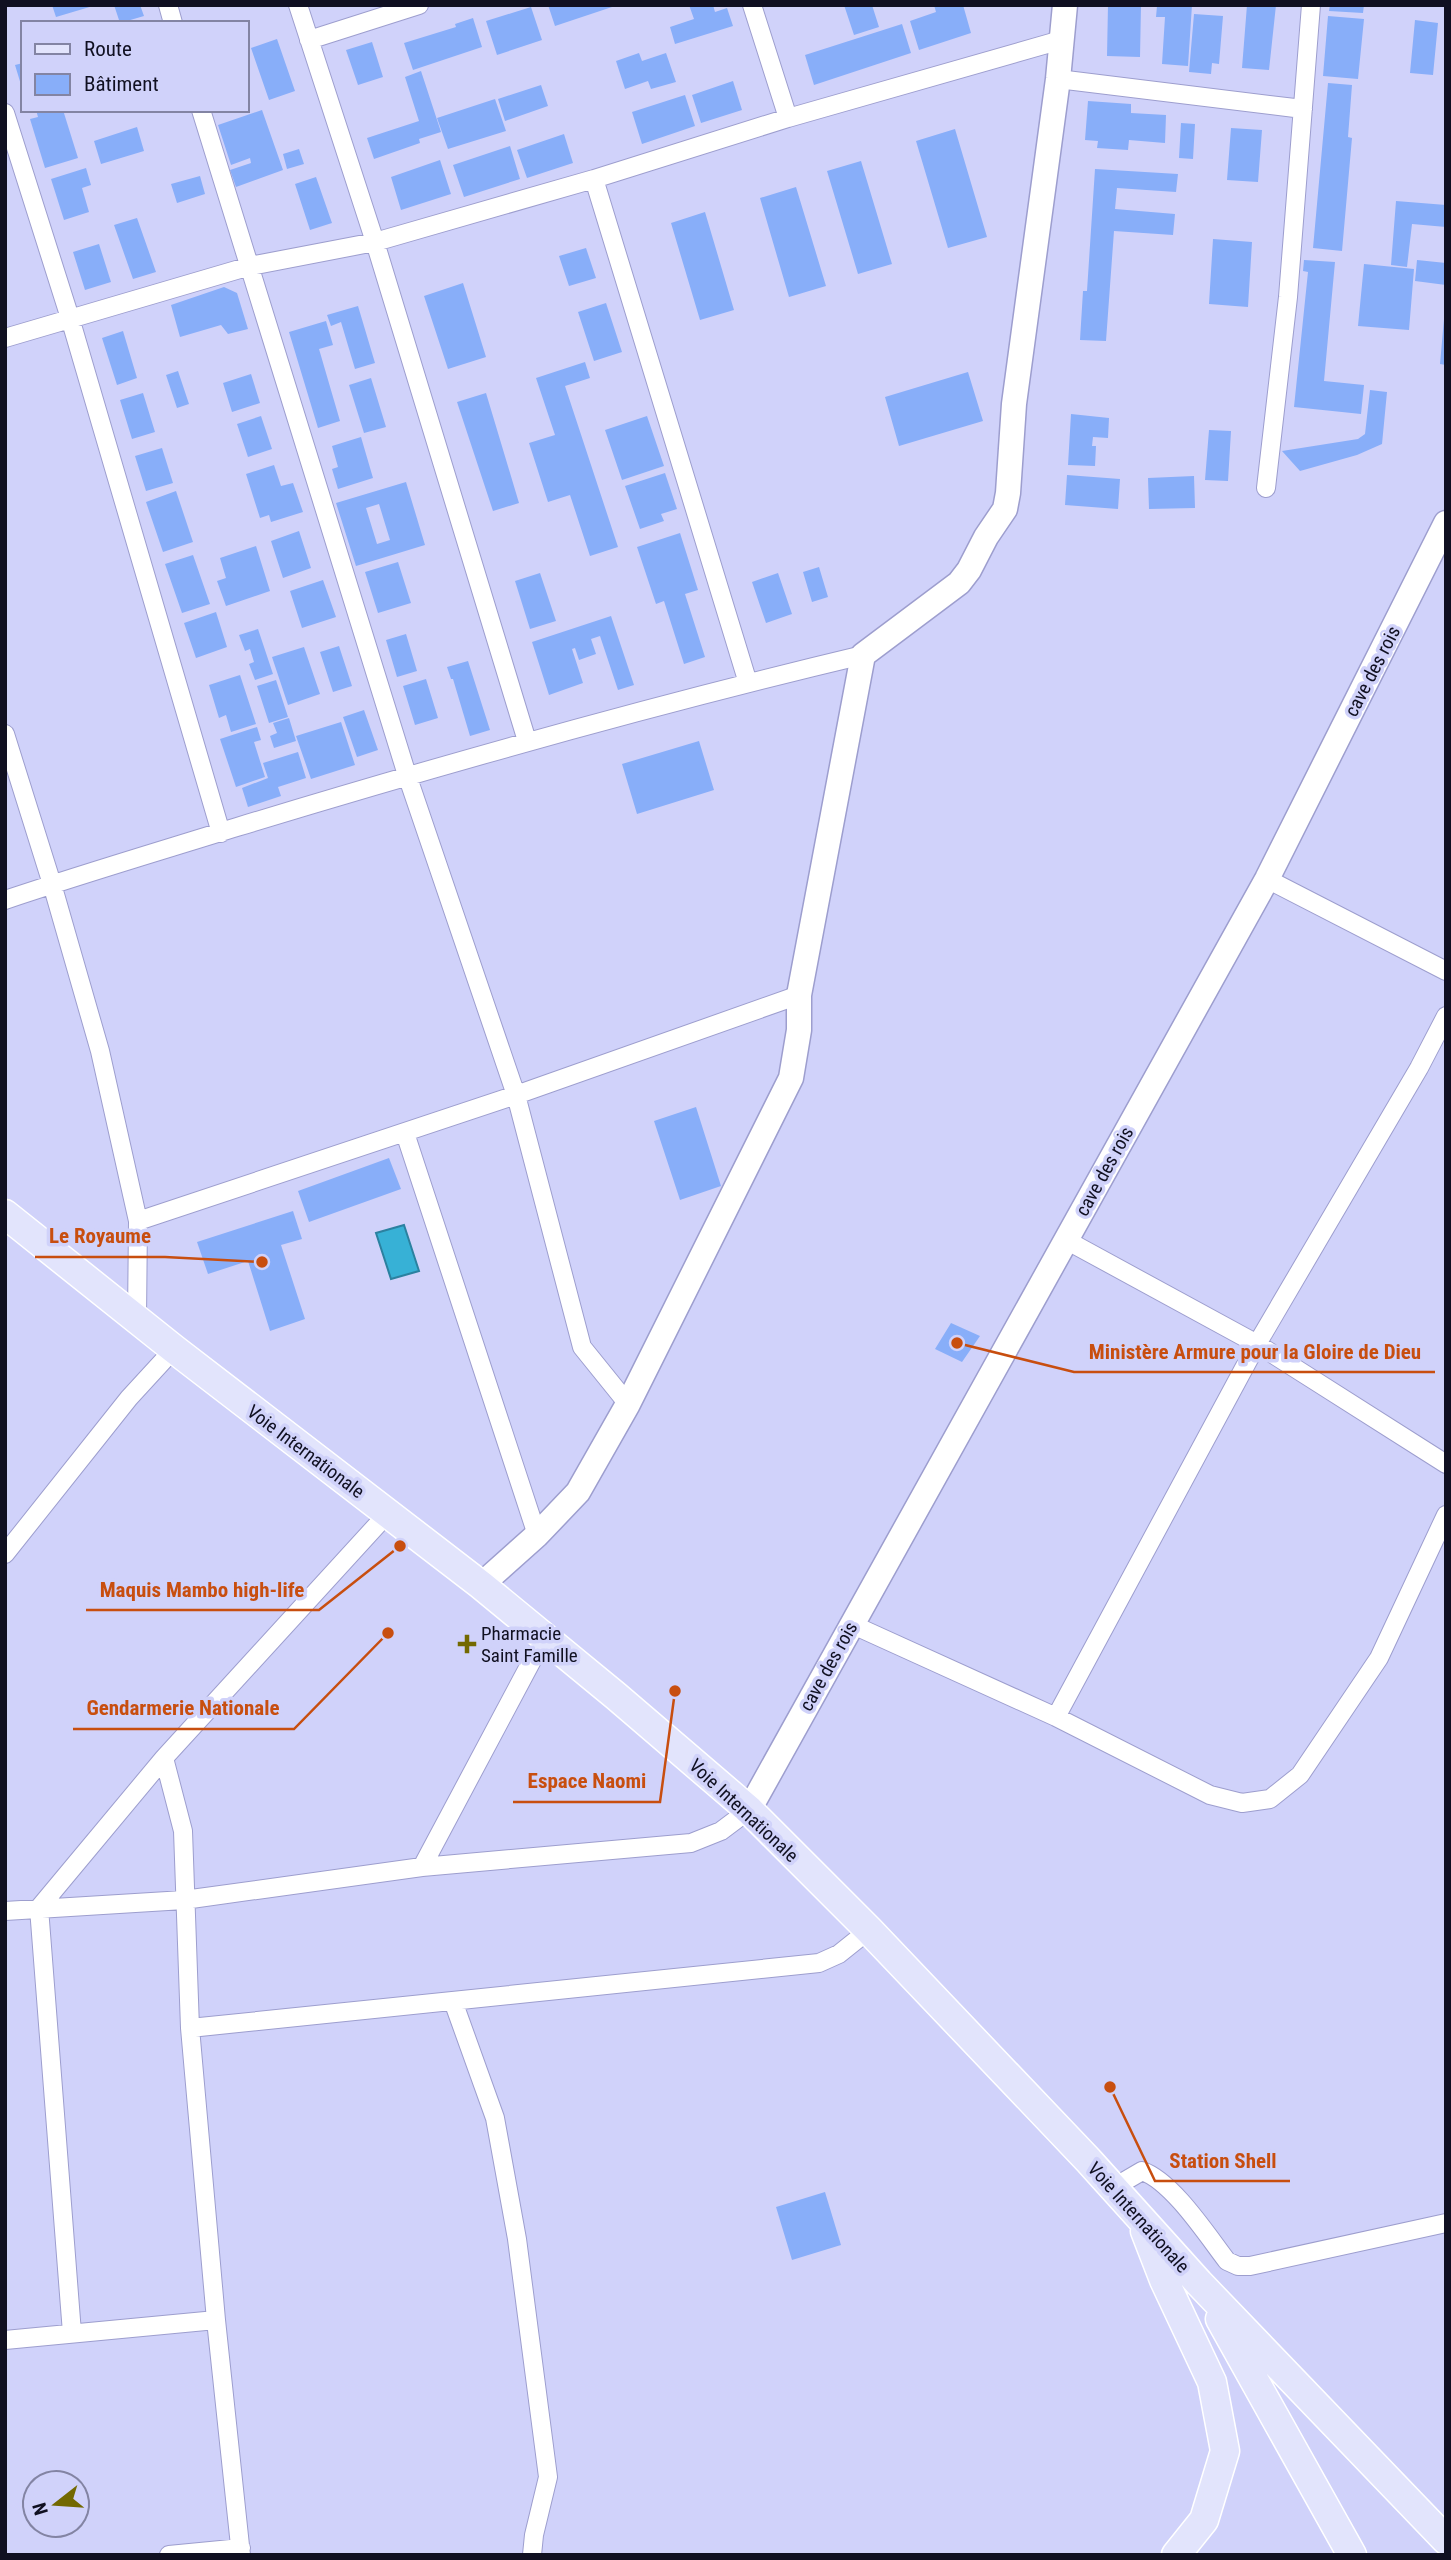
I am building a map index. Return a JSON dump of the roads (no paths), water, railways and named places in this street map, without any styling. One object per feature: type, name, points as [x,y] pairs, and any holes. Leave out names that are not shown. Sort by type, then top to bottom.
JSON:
[{"type":"main road","name":"Voie Internationale","points":[[5,1214],[174,1349],[545,1636],[749,1810],[869,1930],[1199,2283],[1446,2540]]},
{"type":"main road","points":[[1140,2219],[1164,2280],[1212,2382],[1225,2451],[1204,2520],[1176,2555]]},
{"type":"main road","name":"Voie Internationale","points":[[1199,2283],[1352,2555]]},
{"type":"street","points":[[298,5],[375,242],[527,741]]},
{"type":"street","points":[[309,40],[419,5]]},
{"type":"street","points":[[752,5],[788,118]]},
{"type":"street","points":[[5,900],[407,775],[748,682],[863,655],[959,583],[1005,509],[1008,493],[1014,404],[1058,79],[1065,5]]},
{"type":"street","points":[[1266,488],[1288,297],[1311,5]]},
{"type":"street","points":[[5,338],[250,266],[375,242],[594,179],[788,118],[1061,40]]},
{"type":"street","points":[[1058,79],[1303,109]]},
{"type":"street","points":[[202,112],[407,775],[516,1095],[582,1347],[628,1404]]},
{"type":"street","points":[[5,113],[70,318],[220,833]]},
{"type":"street","points":[[594,179],[748,682]]},
{"type":"street","name":"cave des rois","points":[[749,1810],[1268,879],[1438,559],[1446,523]]},
{"type":"street","points":[[481,1585],[537,1535],[578,1492],[628,1404],[791,1078],[799,1030],[799,995],[863,655]]},
{"type":"street","points":[[5,734],[100,1051],[138,1221],[137,1318]]},
{"type":"street","points":[[1268,879],[1446,971]]},
{"type":"street","points":[[138,1221],[405,1133],[799,995]]},
{"type":"street","points":[[1056,1717],[1257,1344],[1419,1068],[1446,1016]]},
{"type":"street","points":[[405,1133],[537,1535]]},
{"type":"street","points":[[1066,1240],[1257,1344],[1446,1464]]},
{"type":"street","points":[[5,1554],[129,1398],[174,1349]]},
{"type":"street","points":[[72,2333],[38,1908],[164,1758],[388,1513]]},
{"type":"street","points":[[851,1624],[1056,1717],[1210,1795],[1242,1803],[1270,1799],[1300,1775],[1379,1658],[1446,1515]]},
{"type":"street","points":[[422,1867],[545,1636]]},
{"type":"street","points":[[164,1758],[183,1830],[190,2028],[216,2320],[241,2551],[169,2555]]},
{"type":"street","points":[[5,1911],[184,1900],[422,1867],[691,1843],[721,1831],[749,1810]]},
{"type":"street","points":[[190,2028],[819,1963],[839,1954],[869,1930]]},
{"type":"street","points":[[453,2001],[495,2118],[517,2239],[548,2477],[532,2555]]},
{"type":"street","points":[[1113,2188],[1142,2171],[1154,2175],[1168,2187],[1227,2261],[1238,2266],[1250,2266],[1446,2223]]},
{"type":"street","points":[[5,2340],[216,2320]]},
{"type":"water","points":[[404,1225],[419,1271],[391,1279],[376,1233]]},
{"type":"place","name":"Le Royaume","points":[[262,1262]]},
{"type":"place","name":"Ministère Armure pour la Gloire de Dieu","points":[[957,1343]]},
{"type":"place","name":"Maquis Mambo high-life","points":[[400,1546]]},
{"type":"place","name":"Gendarmerie Nationale","points":[[388,1633]]},
{"type":"place","name":"Pharmacie Saint Famille","points":[[467,1644]]},
{"type":"place","name":"Espace Naomi","points":[[675,1691]]},
{"type":"place","name":"Station Shell","points":[[1110,2087]]}]
